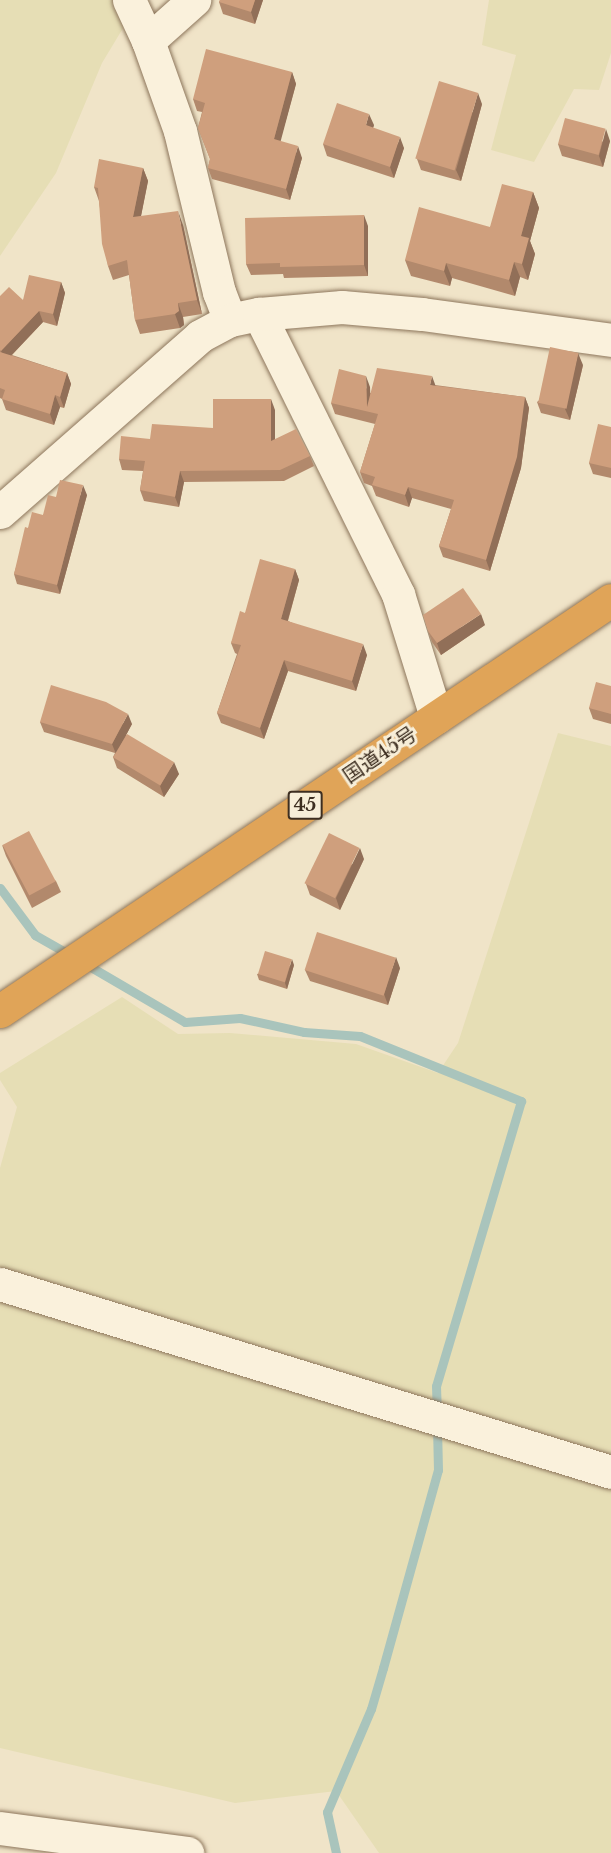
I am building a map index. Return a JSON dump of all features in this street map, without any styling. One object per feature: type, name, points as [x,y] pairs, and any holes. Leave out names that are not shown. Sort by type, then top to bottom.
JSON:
[{"type":"highway","name":"国道45号","points":[[0,1011],[611,600]]},
{"type":"street","points":[[129,0],[148,41],[180,131],[219,292],[245,317],[398,594],[436,717]]},
{"type":"street","points":[[148,41],[194,0]]},
{"type":"street","points":[[0,512],[200,336],[245,317],[342,307],[422,314],[611,340]]},
{"type":"street","points":[[0,1284],[611,1472]]},
{"type":"street","points":[[0,1827],[187,1853]]},
{"type":"shaded area","points":[[0,0],[140,0],[102,63],[56,173],[0,256]]},
{"type":"shaded area","points":[[489,0],[611,0],[611,53],[599,90],[574,89],[534,162],[491,150],[516,55],[482,45]]},
{"type":"shaded area","points":[[558,733],[611,746],[611,1853],[379,1853],[336,1791],[235,1803],[0,1748],[0,1168],[17,1107],[0,1080],[0,1073],[122,997],[178,1034],[230,1033],[356,1044],[438,1073],[458,1043]]},
{"type":"building","points":[[220,0],[255,0],[251,12],[219,2]]},
{"type":"building","points":[[206,49],[292,72],[274,139],[298,146],[286,189],[208,168],[210,159],[198,128],[205,103],[193,99]]},
{"type":"building","points":[[439,81],[478,93],[455,170],[415,158]]},
{"type":"building","points":[[337,103],[369,114],[366,125],[400,137],[390,167],[323,144]]},
{"type":"building","points":[[565,118],[606,129],[599,155],[558,144]]},
{"type":"building","points":[[99,159],[143,168],[133,217],[178,211],[197,300],[178,303],[179,311],[175,314],[135,320],[127,260],[108,266],[102,244],[98,188],[94,187]]},
{"type":"building","points":[[502,184],[533,192],[521,236],[529,238],[522,264],[514,262],[509,280],[446,263],[444,271],[405,260],[419,207],[490,227]]},
{"type":"building","points":[[364,215],[364,265],[280,267],[280,263],[246,264],[245,218]]},
{"type":"building","points":[[29,275],[61,282],[53,314],[39,311],[1,351],[0,296],[9,287],[23,300]]},
{"type":"building","points":[[550,347],[578,353],[567,409],[538,403]]},
{"type":"building","points":[[0,352],[67,373],[60,397],[55,395],[50,414],[2,399],[5,390],[0,388]]},
{"type":"building","points":[[377,368],[432,376],[430,385],[525,397],[517,457],[486,560],[439,546],[454,500],[408,487],[405,495],[372,485],[375,477],[360,472],[378,414],[331,403],[339,369],[366,376],[367,407]]},
{"type":"building","points":[[213,399],[271,399],[271,441],[296,429],[310,456],[280,470],[180,471],[175,497],[140,490],[145,461],[119,459],[121,436],[150,439],[152,424],[213,428]]},
{"type":"building","points":[[598,424],[611,427],[611,468],[589,463]]},
{"type":"building","points":[[60,480],[83,485],[57,585],[14,574],[25,527],[28,528],[32,512],[43,515],[48,495],[56,497]]},
{"type":"building","points":[[260,559],[295,569],[281,619],[363,644],[352,681],[284,660],[260,728],[217,713],[241,645],[231,643],[240,611],[245,613]]},
{"type":"building","points":[[463,588],[481,614],[437,643],[428,631],[423,615]]},
{"type":"building","points":[[596,682],[611,686],[611,714],[589,708]]},
{"type":"building","points":[[51,685],[106,702],[128,714],[112,744],[40,722]]},
{"type":"building","points":[[127,734],[174,762],[160,785],[113,757]]},
{"type":"building","points":[[29,831],[56,881],[29,895],[3,845]]},
{"type":"building","points":[[329,833],[360,848],[335,898],[304,883]]},
{"type":"building","points":[[317,932],[396,958],[384,996],[305,970]]},
{"type":"building","points":[[265,951],[292,959],[285,982],[258,974]]},
{"type":"waterway","points":[[0,888],[35,935],[72,956]]},
{"type":"waterway","points":[[84,963],[185,1022],[240,1018],[304,1032],[360,1036],[521,1101],[436,1386],[437,1411]]},
{"type":"waterway","points":[[336,1853],[327,1812],[371,1709],[383,1668],[438,1470],[437,1425]]}]
